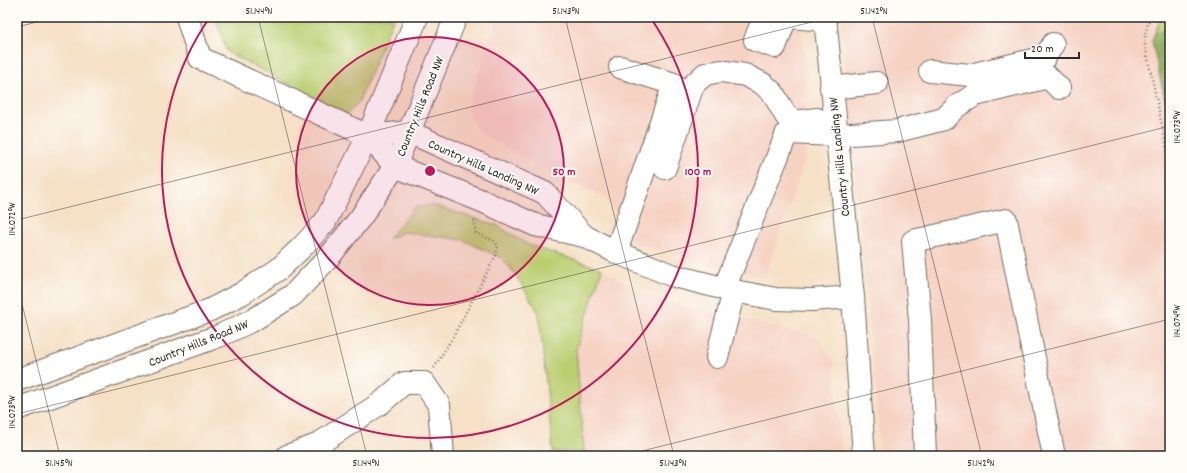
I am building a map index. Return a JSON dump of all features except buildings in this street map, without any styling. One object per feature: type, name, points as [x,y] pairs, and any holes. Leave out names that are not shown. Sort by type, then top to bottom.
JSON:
[{"type":"street","points":[[187,17],[200,58],[368,136]]},
{"type":"street","name":"Country Hills Road NW","points":[[17,380],[210,310],[241,294],[279,269],[325,222],[368,136],[417,17]]},
{"type":"street","name":"Country Hills Road NW","points":[[17,409],[219,336],[253,320],[293,295],[329,257],[361,217],[394,166],[456,17]]},
{"type":"street","points":[[764,17],[756,40],[775,47],[787,17],[825,19]]},
{"type":"street","name":"Country Hills Landing NW","points":[[825,19],[853,297],[861,456]]},
{"type":"street","points":[[791,127],[835,126],[897,131],[944,119],[957,106],[972,85],[1044,57],[1053,44]]},
{"type":"street","points":[[616,252],[674,84],[620,67]]},
{"type":"street","points":[[665,168],[693,85],[705,74],[721,71],[744,75],[763,84],[772,93],[791,127],[729,290],[717,357]]},
{"type":"street","points":[[930,71],[972,85],[1048,77],[1059,88]]},
{"type":"street","points":[[831,88],[876,83]]},
{"type":"street","name":"Country Hills Landing NW","points":[[368,136],[408,132],[545,193],[584,236]]},
{"type":"street","name":"Country Hills Landing NW","points":[[368,136],[394,166],[482,201],[536,225],[584,236],[616,252],[670,275],[729,290],[776,299],[811,300],[853,297]]},
{"type":"street","points":[[926,456],[920,320],[913,241],[1006,220],[1054,456]]},
{"type":"street","points":[[210,310],[219,336]]},
{"type":"street","points":[[287,456],[318,450],[404,383],[424,383],[439,405],[443,456]]},
{"type":"path","points":[[1150,17],[1147,24],[1145,45],[1170,163]]},
{"type":"path","points":[[1170,35],[1170,43]]},
{"type":"path","points":[[424,383],[454,335],[496,255],[498,246],[494,241],[476,232],[474,227],[474,222],[482,201]]},
{"type":"shaded area","points":[[497,17],[801,17],[806,91],[804,164],[764,278],[633,243],[606,199],[494,142],[476,129],[467,108]]},
{"type":"shaded area","points":[[842,17],[1161,17],[1152,41],[1170,122],[1170,456],[881,456]]},
{"type":"shaded area","points":[[602,269],[650,298],[818,337],[833,361],[842,456],[584,456],[576,349]]},
{"type":"green space","points":[[215,17],[394,17],[358,103],[347,114],[227,52]]},
{"type":"green space","points":[[1161,17],[1170,17],[1170,122],[1152,41]]},
{"type":"green space","points":[[1170,31],[1170,122],[1152,41],[1155,32]]},
{"type":"green space","points":[[433,205],[496,225],[529,245],[602,269],[576,349],[584,452],[553,452],[539,313],[515,274],[502,258],[463,240],[404,232],[388,239],[415,207]]}]
